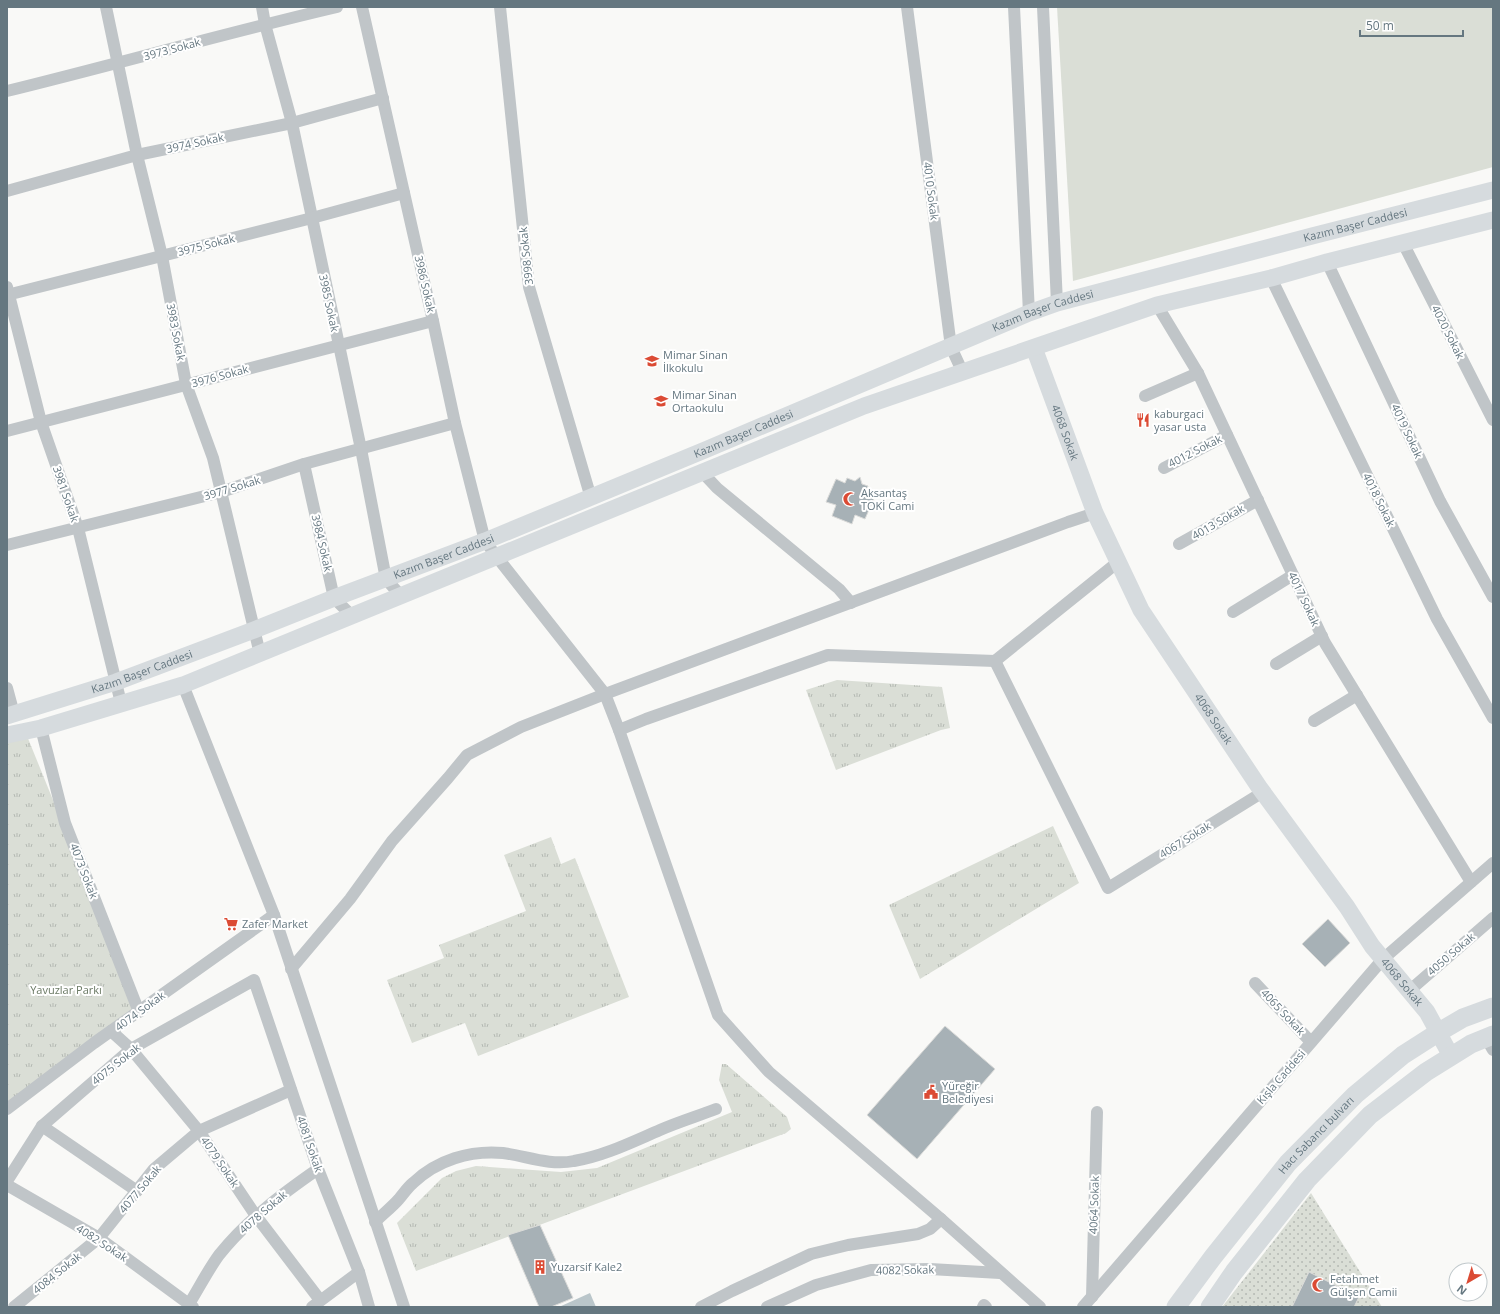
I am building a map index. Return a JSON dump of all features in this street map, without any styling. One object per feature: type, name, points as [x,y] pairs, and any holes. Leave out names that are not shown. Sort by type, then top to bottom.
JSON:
[{"type":"main road","name":"Kazım Başer Caddesi","points":[[10,715],[116,682],[486,541],[1029,313],[1057,303],[1493,190]]},
{"type":"main road","name":"Kazım Başer Caddesi","points":[[7,735],[41,728],[183,685],[864,406],[1158,305],[1271,278],[1403,243],[1492,223]]},
{"type":"main road","name":"4068 Sokak","points":[[1034,348],[1095,514],[1141,610],[1263,792],[1346,907],[1372,946],[1427,1012],[1451,1056]]},
{"type":"main road","name":"Hacı Sabancı bulvarı","points":[[1176,1307],[1213,1257],[1288,1164],[1355,1095],[1404,1055],[1439,1032],[1463,1018],[1493,1007]]},
{"type":"main road","points":[[1210,1307],[1234,1272],[1307,1180],[1370,1115],[1426,1072],[1451,1056],[1471,1044],[1491,1041]]},
{"type":"street","name":"3983 Sokak","points":[[106,7],[137,155],[162,256],[186,384],[213,458],[260,654]]},
{"type":"street","name":"3985 Sokak","points":[[262,7],[265,24],[292,123],[361,449],[386,579]]},
{"type":"street","name":"3973 Sokak","points":[[7,91],[117,64],[265,24],[337,7]]},
{"type":"street","name":"3986 Sokak","points":[[362,7],[455,423],[486,541],[496,558],[605,694],[619,730],[718,1015],[769,1072],[941,1219],[1040,1307]]},
{"type":"street","name":"3998 Sokak","points":[[500,7],[529,287],[591,498]]},
{"type":"street","name":"4010 Sokak","points":[[907,7],[950,347],[963,373]]},
{"type":"street","points":[[1014,7],[1029,313]]},
{"type":"street","points":[[1043,7],[1057,303]]},
{"type":"street","name":"3974 Sokak","points":[[7,192],[137,155],[292,123],[383,98]]},
{"type":"street","name":"3975 Sokak","points":[[8,292],[162,256],[404,193]]},
{"type":"street","name":"4020 Sokak","points":[[1403,243],[1493,420]]},
{"type":"street","name":"4019 Sokak","points":[[1327,262],[1440,501],[1493,597]]},
{"type":"street","name":"4018 Sokak","points":[[1271,278],[1437,620],[1493,718]]},
{"type":"street","name":"3981 Sokak","points":[[8,292],[41,422],[78,528],[121,703]]},
{"type":"street","name":"4017 Sokak","points":[[1158,305],[1198,373],[1322,636],[1471,882]]},
{"type":"street","name":"3976 Sokak","points":[[7,431],[433,321]]},
{"type":"street","points":[[1145,396],[1198,373]]},
{"type":"street","name":"3977 Sokak","points":[[7,545],[221,492],[304,464],[455,423]]},
{"type":"street","name":"4012 Sokak","points":[[1164,468],[1227,435]]},
{"type":"street","name":"3984 Sokak","points":[[304,464],[334,598]]},
{"type":"street","points":[[703,472],[718,488],[839,589],[850,603]]},
{"type":"street","name":"4013 Sokak","points":[[1179,544],[1258,500]]},
{"type":"street","points":[[291,969],[350,899],[392,841],[448,778],[466,755],[521,727],[605,694],[1068,522],[1095,514]]},
{"type":"street","points":[[619,730],[646,719],[828,655],[995,662],[1118,562]]},
{"type":"street","points":[[1233,612],[1293,575]]},
{"type":"street","points":[[386,579],[401,596]]},
{"type":"street","points":[[334,598],[352,616]]},
{"type":"street","points":[[1276,664],[1322,636]]},
{"type":"street","name":"4067 Sokak","points":[[995,662],[1108,888],[1263,792]]},
{"type":"street","points":[[183,685],[274,915],[404,1307]]},
{"type":"street","points":[[7,688],[10,715]]},
{"type":"street","points":[[1314,721],[1357,695]]},
{"type":"street","name":"4073 Sokak","points":[[41,728],[65,823],[139,1012]]},
{"type":"street","name":"Kışla Caddesi","points":[[1083,1307],[1383,959],[1493,863]]},
{"type":"street","name":"4074 Sokak","points":[[7,1109],[111,1031],[274,915]]},
{"type":"street","name":"4050 Sokak","points":[[1409,991],[1493,918]]},
{"type":"street","name":"4075 Sokak","points":[[7,1181],[42,1126],[130,1049],[254,980]]},
{"type":"street","name":"4081 Sokak","points":[[254,980],[318,1169],[359,1272],[369,1307]]},
{"type":"street","name":"4065 Sokak","points":[[1255,983],[1311,1042]]},
{"type":"street","name":"4079 Sokak","points":[[111,1031],[130,1049],[199,1132],[316,1303]]},
{"type":"street","name":"4077 Sokak","points":[[99,1238],[154,1169],[199,1132],[291,1090]]},
{"type":"street","points":[[375,1222],[417,1179],[426,1172],[452,1159],[468,1154],[487,1152],[503,1153],[553,1162],[574,1162],[610,1151],[667,1127],[716,1109]]},
{"type":"street","name":"4064 Sokak","points":[[1092,1297],[1097,1112]]},
{"type":"street","points":[[42,1126],[137,1191]]},
{"type":"street","name":"4078 Sokak","points":[[191,1305],[219,1255],[246,1224],[284,1192],[318,1169]]},
{"type":"street","name":"4082 Sokak","points":[[7,1185],[99,1238],[191,1305]]},
{"type":"street","points":[[701,1307],[812,1254],[848,1245],[918,1234],[930,1229],[941,1219]]},
{"type":"street","name":"4084 Sokak","points":[[14,1307],[99,1238]]},
{"type":"street","name":"4082 Sokak","points":[[772,1306],[816,1285],[871,1270],[930,1269],[1000,1273]]},
{"type":"street","points":[[316,1303],[359,1272]]},
{"type":"street","points":[[983,1307],[984,1305],[986,1307]]},
{"type":"green space","points":[[1057,7],[1493,7],[1493,167],[1073,281]]},
{"type":"green space","points":[[837,680],[942,687],[950,728],[941,730],[836,770],[806,690]]},
{"type":"green space","name":"Yavuzlar Parkı","points":[[25,731],[139,1012],[7,1110],[7,735]]},
{"type":"green space","points":[[1053,826],[1079,883],[920,979],[889,905]]},
{"type":"green space","points":[[551,837],[561,864],[575,858],[629,997],[478,1056],[465,1023],[412,1043],[387,980],[444,958],[439,945],[526,911],[504,855]]},
{"type":"green space","points":[[722,1064],[726,1064],[787,1117],[791,1129],[786,1133],[416,1271],[397,1223],[442,1178],[456,1171],[476,1166],[561,1172],[597,1168],[732,1112],[719,1080]]},
{"type":"green space","points":[[1311,1193],[1382,1307],[1222,1307]]},
{"type":"shaded area","points":[[590,1293],[596,1307],[559,1307]]},
{"type":"building","name":"Aksantaş TOKİ Cami","points":[[860,477],[862,484],[868,486],[866,492],[875,496],[865,519],[855,515],[852,524],[832,516],[836,505],[826,502],[836,479],[845,483],[847,478],[855,481]]},
{"type":"building","points":[[1328,919],[1350,943],[1325,967],[1302,944]]},
{"type":"building","name":"Yüreğir Belediyesi","points":[[945,1026],[995,1069],[917,1159],[867,1115]]},
{"type":"building","name":"Yuzarsif Kale2","points":[[540,1225],[573,1298],[551,1307],[539,1307],[508,1235]]},
{"type":"building","name":"Fetahmet Gülşen Camii","points":[[1309,1272],[1359,1297],[1354,1307],[1292,1307]]},
{"type":"place","name":"Mimar Sinan İlkokulu","points":[[652,361]]},
{"type":"place","name":"Mimar Sinan Ortaokulu","points":[[661,401]]},
{"type":"place","name":"kaburgaci yasar usta","points":[[1143,420]]},
{"type":"place","name":"Aksantaş TOKİ Cami","points":[[850,499]]},
{"type":"place","name":"Zafer Market","points":[[231,924]]},
{"type":"place","name":"Yüreğir Belediyesi","points":[[931,1092]]},
{"type":"place","name":"Yuzarsif Kale2","points":[[540,1267]]},
{"type":"place","name":"Fetahmet Gülşen Camii","points":[[1319,1285]]}]
